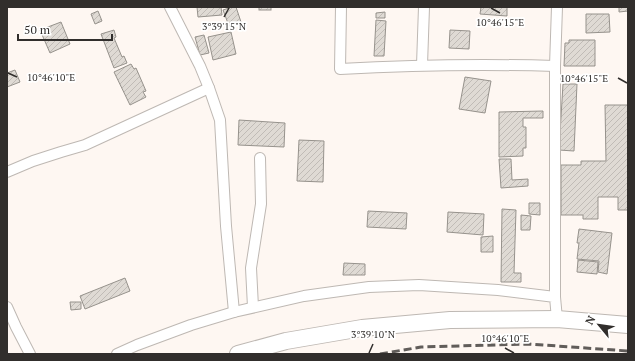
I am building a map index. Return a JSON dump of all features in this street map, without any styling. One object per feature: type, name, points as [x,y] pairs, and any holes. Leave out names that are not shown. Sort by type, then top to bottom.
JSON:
[{"type":"main road","points":[[238,354],[286,341],[362,328],[450,320],[557,319],[628,326]]},
{"type":"street","points":[[170,7],[200,66],[220,120],[226,226],[234,312]]},
{"type":"street","points":[[341,7],[340,69],[422,65],[555,66]]},
{"type":"street","points":[[422,65],[424,7]]},
{"type":"street","points":[[557,7],[555,66],[555,297],[557,319]]},
{"type":"street","points":[[7,172],[60,152],[85,145],[209,88]]},
{"type":"street","points":[[253,307],[251,268],[261,204],[260,158]]},
{"type":"street","points":[[117,354],[184,328],[234,312],[304,296],[369,287],[419,285],[490,290],[555,297]]},
{"type":"street","points":[[7,307],[30,354]]},
{"type":"building","points":[[197,7],[221,7],[222,15],[198,17]]},
{"type":"building","points":[[236,7],[241,22],[229,26],[223,10]]},
{"type":"building","points":[[259,7],[271,7],[271,10],[259,10]]},
{"type":"building","points":[[481,7],[507,7],[507,16],[480,14]]},
{"type":"building","points":[[619,7],[628,7],[628,11],[619,12]]},
{"type":"building","points":[[98,11],[102,21],[95,24],[91,14]]},
{"type":"building","points":[[385,12],[385,18],[376,18],[376,13]]},
{"type":"building","points":[[586,14],[609,14],[610,32],[586,33]]},
{"type":"building","points":[[376,20],[386,21],[384,56],[374,56]]},
{"type":"building","points":[[61,22],[70,44],[50,53],[40,30]]},
{"type":"building","points":[[114,30],[116,37],[114,38],[122,57],[124,56],[127,63],[114,68],[101,34]]},
{"type":"building","points":[[450,30],[470,31],[469,49],[449,48]]},
{"type":"building","points":[[231,32],[236,54],[213,60],[208,37]]},
{"type":"building","points":[[204,35],[209,53],[200,55],[195,37]]},
{"type":"building","points":[[569,40],[595,40],[595,66],[564,66],[565,43],[569,43]]},
{"type":"building","points":[[131,64],[134,69],[136,68],[146,91],[143,92],[146,97],[130,105],[114,72]]},
{"type":"building","points":[[15,70],[20,82],[7,87],[7,73]]},
{"type":"building","points":[[465,77],[491,81],[485,113],[459,109]]},
{"type":"building","points":[[563,84],[577,84],[574,151],[559,150]]},
{"type":"building","points":[[605,105],[628,105],[628,210],[618,210],[618,197],[598,197],[598,219],[583,219],[583,215],[561,215],[561,165],[581,165],[581,161],[606,161]]},
{"type":"building","points":[[543,111],[543,118],[523,118],[523,127],[526,127],[526,148],[523,148],[523,156],[499,157],[499,112]]},
{"type":"building","points":[[239,120],[285,123],[284,147],[238,145]]},
{"type":"building","points":[[299,140],[324,141],[323,182],[297,181]]},
{"type":"building","points":[[499,159],[511,159],[512,180],[528,179],[528,186],[501,188]]},
{"type":"building","points":[[529,203],[540,203],[540,215],[529,214]]},
{"type":"building","points":[[502,209],[516,210],[514,273],[521,273],[521,282],[501,282]]},
{"type":"building","points":[[368,211],[407,213],[406,229],[367,227]]},
{"type":"building","points":[[448,212],[484,214],[483,235],[447,232]]},
{"type":"building","points":[[521,215],[531,216],[530,230],[521,230]]},
{"type":"building","points":[[579,229],[612,233],[607,274],[598,272],[599,261],[577,259]]},
{"type":"building","points":[[493,236],[493,252],[481,252],[481,237]]},
{"type":"building","points":[[578,260],[598,262],[597,274],[577,272]]},
{"type":"building","points":[[344,263],[365,264],[365,275],[343,275]]},
{"type":"building","points":[[125,278],[130,291],[85,309],[80,296]]},
{"type":"building","points":[[70,302],[81,302],[81,309],[71,310]]},
{"type":"railway","points":[[380,354],[421,347],[529,344],[628,351]]}]
